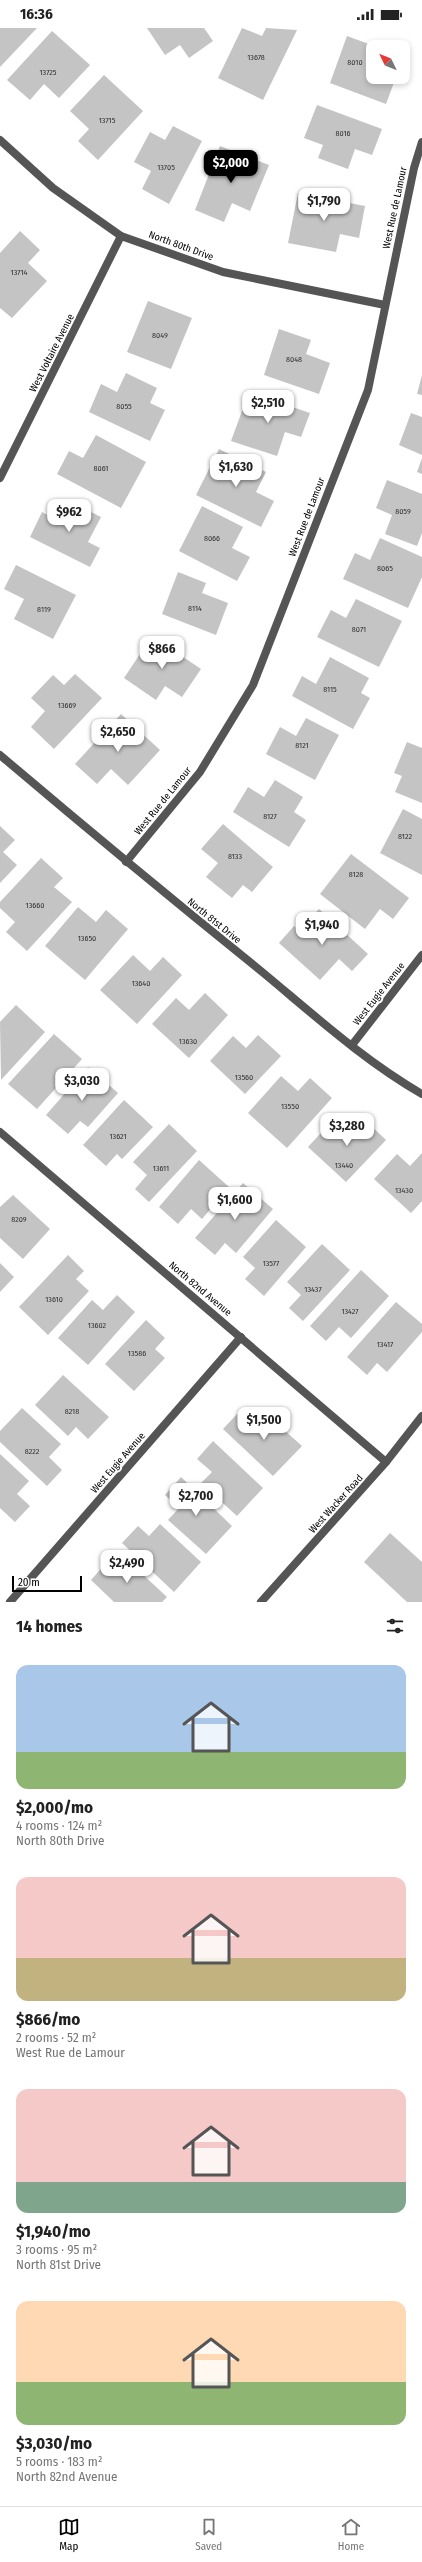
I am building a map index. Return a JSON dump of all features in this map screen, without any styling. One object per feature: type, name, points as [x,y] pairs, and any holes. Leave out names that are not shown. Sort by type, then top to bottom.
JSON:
[{"type":"street","name":"North 80th Drive","points":[[0,140],[53,188],[121,236],[223,272],[385,305]]},
{"type":"street","name":"West Rue de Lamour","points":[[126,862],[200,772],[253,686],[368,390],[414,168],[422,142]]},
{"type":"street","name":"West Voltaire Avenue","points":[[0,478],[121,236]]},
{"type":"street","name":"North 81st Drive","points":[[0,755],[126,862],[352,1045],[396,1079],[422,1094]]},
{"type":"street","name":"West Eugie Avenue","points":[[352,1045],[422,955]]},
{"type":"street","name":"North 82nd Avenue","points":[[0,1132],[386,1462]]},
{"type":"street","name":"West Eugie Avenue","points":[[10,1602],[241,1337]]},
{"type":"street","name":"West Wacker Road","points":[[261,1602],[386,1462],[422,1416]]},
{"type":"building","points":[[0,28],[37,28],[0,67]]},
{"type":"building","points":[[147,28],[204,28],[213,41],[189,58],[180,45],[165,55]]},
{"type":"building","points":[[242,28],[262,36],[266,28],[297,30],[263,100],[218,78]]},
{"type":"building","points":[[52,31],[90,65],[59,98],[44,84],[30,100],[7,80]]},
{"type":"building","points":[[347,36],[366,43],[366,84],[393,84],[386,104],[330,83]]},
{"type":"building","points":[[104,75],[143,111],[98,160],[78,141],[89,129],[70,111]]},
{"type":"building","points":[[317,105],[382,129],[372,155],[355,149],[348,169],[318,158],[323,145],[304,138]]},
{"type":"building","points":[[173,126],[202,141],[169,204],[142,189],[151,171],[134,162],[150,132],[165,140]]},
{"type":"building","points":[[220,146],[269,165],[250,211],[232,203],[224,222],[195,210]]},
{"type":"building","points":[[298,193],[365,206],[359,238],[340,234],[336,252],[288,243]]},
{"type":"building","points":[[20,231],[40,250],[28,263],[47,281],[12,318],[0,308],[0,253]]},
{"type":"building","points":[[148,301],[192,318],[171,369],[127,352]]},
{"type":"building","points":[[279,329],[311,340],[306,354],[330,363],[319,394],[264,375]]},
{"type":"building","points":[[126,373],[157,388],[150,403],[165,410],[150,441],[89,412],[101,384],[117,392]]},
{"type":"building","points":[[422,375],[422,395],[417,394]]},
{"type":"building","points":[[249,392],[310,413],[301,437],[285,432],[277,456],[231,441]]},
{"type":"building","points":[[411,413],[422,417],[422,455],[399,445]]},
{"type":"building","points":[[96,435],[146,462],[121,508],[57,474],[69,451],[83,458]]},
{"type":"building","points":[[219,449],[266,472],[256,492],[274,501],[261,527],[196,495]]},
{"type":"building","points":[[422,458],[422,474],[417,472]]},
{"type":"building","points":[[387,480],[422,494],[422,533],[417,546],[385,534],[392,515],[376,508]]},
{"type":"building","points":[[67,500],[101,517],[88,542],[100,548],[90,567],[30,537],[42,512],[57,520]]},
{"type":"building","points":[[202,506],[243,527],[232,548],[250,557],[237,581],[179,551]]},
{"type":"building","points":[[380,538],[422,557],[422,577],[408,608],[343,579],[355,553],[370,560]]},
{"type":"building","points":[[16,565],[76,595],[53,639],[14,619],[24,599],[4,589]]},
{"type":"building","points":[[178,572],[206,583],[202,593],[228,603],[216,635],[162,614]]},
{"type":"building","points":[[356,599],[402,621],[379,667],[317,637],[331,610],[346,618]]},
{"type":"building","points":[[152,636],[201,669],[182,697],[165,686],[156,700],[124,678]]},
{"type":"building","points":[[330,657],[369,678],[361,693],[370,698],[353,729],[292,696],[302,676],[316,684]]},
{"type":"building","points":[[75,674],[102,698],[54,749],[31,727],[45,711],[31,698],[53,675],[64,685]]},
{"type":"building","points":[[121,714],[160,750],[128,785],[111,769],[97,784],[75,764]]},
{"type":"building","points":[[306,718],[339,735],[315,780],[266,754],[280,727],[296,736]]},
{"type":"building","points":[[407,742],[422,748],[422,803],[395,792],[402,776],[394,773]]},
{"type":"building","points":[[275,780],[303,797],[294,812],[306,820],[289,847],[233,812],[248,787],[264,797]]},
{"type":"building","points":[[403,809],[422,819],[422,875],[380,853]]},
{"type":"building","points":[[223,824],[273,867],[252,892],[243,885],[232,898],[206,877],[218,863],[201,849]]},
{"type":"building","points":[[0,826],[15,840],[3,852],[17,865],[0,883]]},
{"type":"building","points":[[351,854],[409,898],[393,919],[380,909],[365,929],[320,894]]},
{"type":"building","points":[[41,858],[63,878],[54,887],[72,902],[27,951],[6,932],[15,922],[0,908],[0,902]]},
{"type":"building","points":[[78,907],[96,922],[106,910],[128,929],[85,980],[45,946]]},
{"type":"building","points":[[319,909],[368,954],[352,971],[339,959],[320,980],[279,943],[294,926],[299,930]]},
{"type":"building","points":[[133,955],[150,971],[163,957],[182,975],[137,1024],[100,990]]},
{"type":"building","points":[[205,993],[228,1015],[189,1058],[152,1024],[176,998],[189,1010]]},
{"type":"building","points":[[16,1005],[45,1032],[1,1080],[0,1022]]},
{"type":"building","points":[[54,1034],[82,1059],[37,1109],[8,1084]]},
{"type":"building","points":[[258,1035],[281,1056],[245,1094],[210,1061],[233,1036],[246,1048]]},
{"type":"building","points":[[88,1067],[118,1093],[88,1127],[80,1121],[68,1134],[46,1115]]},
{"type":"building","points":[[281,1076],[298,1091],[310,1078],[332,1098],[287,1148],[248,1113]]},
{"type":"building","points":[[124,1100],[153,1127],[122,1159],[117,1154],[106,1166],[83,1145]]},
{"type":"building","points":[[361,1116],[386,1140],[346,1182],[308,1147],[331,1122],[344,1134]]},
{"type":"building","points":[[169,1124],[197,1151],[149,1202],[135,1189],[147,1175],[133,1162]]},
{"type":"building","points":[[422,1153],[422,1201],[411,1213],[374,1179],[397,1154],[410,1166]]},
{"type":"building","points":[[199,1160],[229,1187],[202,1219],[191,1209],[178,1224],[159,1207]]},
{"type":"building","points":[[243,1183],[273,1209],[236,1253],[225,1243],[215,1255],[195,1238]]},
{"type":"building","points":[[13,1195],[50,1229],[23,1259],[0,1238],[0,1207]]},
{"type":"building","points":[[276,1220],[306,1247],[264,1296],[245,1279],[255,1268],[243,1257]]},
{"type":"building","points":[[322,1244],[350,1270],[303,1321],[289,1308],[301,1295],[287,1282]]},
{"type":"building","points":[[68,1255],[84,1271],[76,1279],[89,1291],[48,1335],[19,1307]]},
{"type":"building","points":[[0,1263],[14,1277],[0,1292]]},
{"type":"building","points":[[361,1270],[389,1296],[351,1338],[339,1327],[326,1341],[310,1326]]},
{"type":"building","points":[[117,1295],[135,1312],[88,1365],[58,1338],[92,1300],[103,1310]]},
{"type":"building","points":[[396,1302],[422,1324],[422,1332],[387,1372],[377,1363],[367,1375],[347,1357]]},
{"type":"building","points":[[146,1320],[165,1338],[155,1349],[165,1358],[134,1391],[105,1364]]},
{"type":"building","points":[[63,1375],[109,1417],[88,1439],[76,1427],[68,1436],[35,1405]]},
{"type":"building","points":[[22,1408],[61,1444],[49,1457],[62,1470],[47,1486],[0,1442],[0,1431]]},
{"type":"building","points":[[264,1412],[302,1446],[273,1476],[223,1429],[237,1414],[251,1426]]},
{"type":"building","points":[[213,1441],[263,1488],[237,1516],[201,1483],[212,1472],[197,1459]]},
{"type":"building","points":[[0,1454],[29,1481],[17,1494],[30,1506],[15,1522],[0,1508]]},
{"type":"building","points":[[181,1477],[232,1526],[206,1554],[168,1520],[179,1508],[165,1495]]},
{"type":"building","points":[[160,1524],[201,1562],[174,1592],[122,1543],[138,1526],[149,1536]]},
{"type":"building","points":[[390,1533],[422,1562],[422,1602],[407,1602],[364,1562]]},
{"type":"building","points":[[125,1558],[167,1597],[162,1602],[114,1602],[91,1580],[106,1563],[113,1570]]}]
